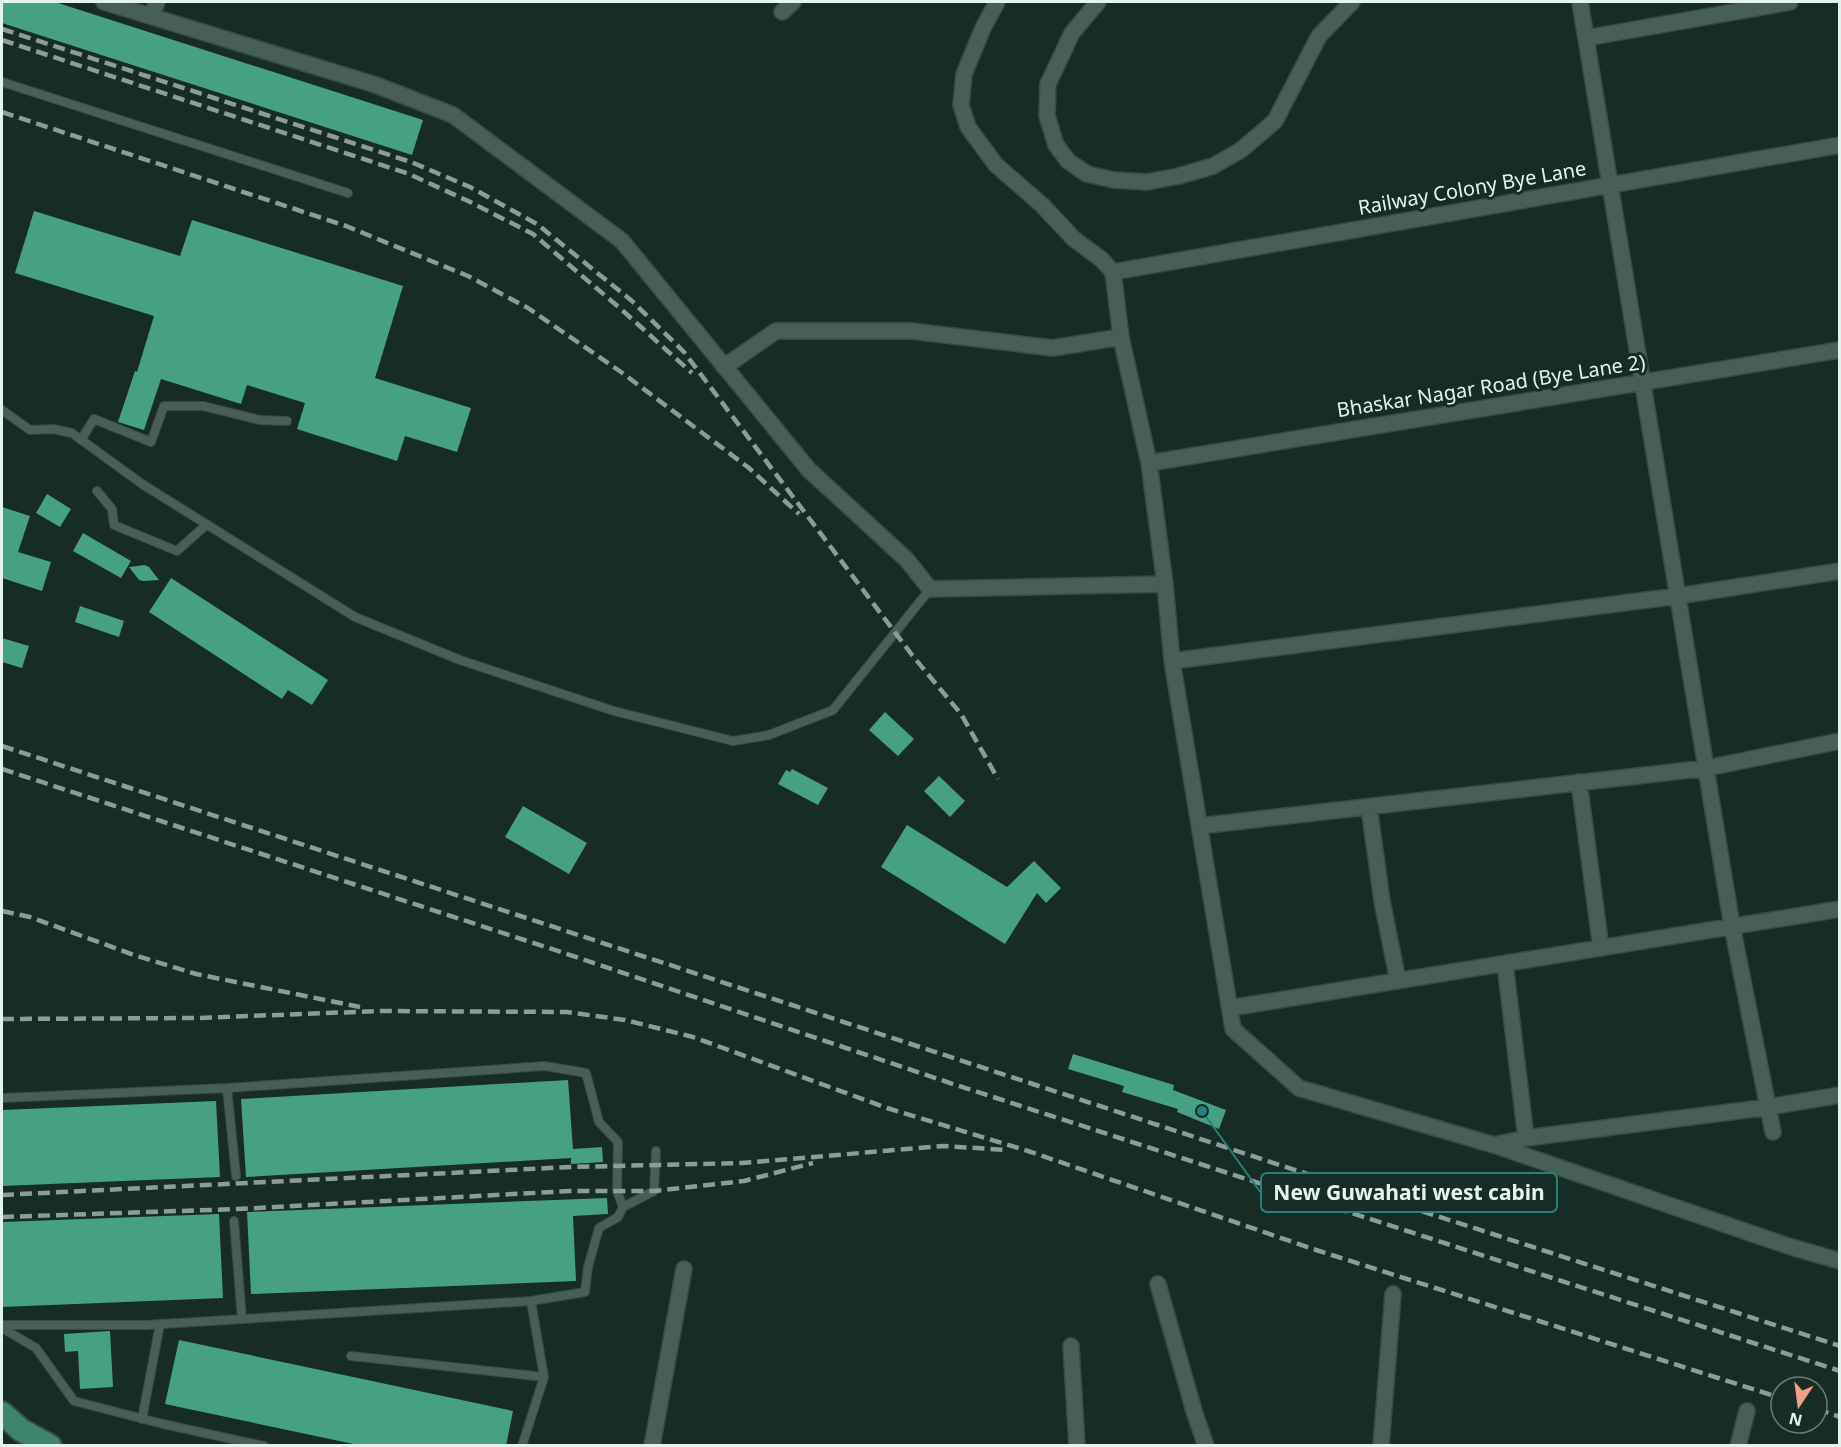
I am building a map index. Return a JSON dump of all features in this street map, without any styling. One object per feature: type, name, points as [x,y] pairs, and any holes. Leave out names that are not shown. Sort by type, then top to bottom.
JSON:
[{"type":"main road","points":[[2,1413],[21,1430],[50,1446]]},
{"type":"main road","points":[[2,1431],[19,1446]]},
{"type":"street","points":[[104,2],[154,9],[376,85],[453,115],[622,241],[809,470],[907,560],[930,589],[1165,584]]},
{"type":"street","points":[[997,2],[983,28],[964,74],[961,105],[968,127],[996,165],[1042,206],[1074,239],[1101,259],[1113,272],[1121,337],[1149,463],[1165,584],[1172,661],[1233,1029],[1299,1088],[1494,1145],[1788,1246],[1839,1261]]},
{"type":"street","points":[[1098,2],[1072,33],[1048,84],[1047,116],[1056,145],[1068,161],[1087,174],[1114,180],[1147,182],[1214,166],[1241,150],[1275,121],[1319,36],[1352,2]]},
{"type":"street","points":[[1580,2],[1732,927],[1773,1132]]},
{"type":"street","points":[[1586,38],[1790,2]]},
{"type":"street","name":"Railway Colony Bye Lane","points":[[1113,272],[1839,146]]},
{"type":"street","points":[[724,367],[776,332],[911,331],[1053,348],[1121,337]]},
{"type":"street","name":"Bhaskar Nagar Road (Bye Lane 2)","points":[[1149,463],[1839,350]]},
{"type":"street","points":[[1172,661],[1678,596],[1839,571]]},
{"type":"street","points":[[1199,826],[1707,768],[1839,741]]},
{"type":"street","points":[[1579,782],[1601,948]]},
{"type":"street","points":[[1369,807],[1382,902],[1398,981]]},
{"type":"street","points":[[1230,1008],[1839,909]]},
{"type":"street","points":[[1504,964],[1526,1138]]},
{"type":"street","points":[[1494,1145],[1526,1138],[1769,1107],[1839,1095]]},
{"type":"street","points":[[652,1446],[684,1269]]},
{"type":"street","points":[[1158,1284],[1194,1412],[1206,1446]]},
{"type":"street","points":[[1381,1446],[1393,1294]]},
{"type":"street","points":[[1071,1346],[1077,1446]]},
{"type":"street","points":[[1738,1446],[1747,1411]]},
{"type":"lane","points":[[2,82],[348,193]]},
{"type":"lane","points":[[81,440],[94,419],[151,442],[164,406],[204,406],[260,420],[287,422]]},
{"type":"lane","points":[[2,410],[30,430],[53,429],[72,433],[142,484],[355,617],[460,660],[614,711],[733,741],[769,735],[833,710],[930,589]]},
{"type":"lane","points":[[97,491],[112,509],[114,525],[177,551],[206,525]]},
{"type":"lane","points":[[2,1098],[228,1088],[545,1066],[586,1073],[600,1122],[618,1142],[617,1191],[623,1207]]},
{"type":"lane","points":[[228,1088],[236,1176]]},
{"type":"lane","points":[[2,1327],[160,1324],[531,1301],[585,1292],[588,1267],[599,1228],[618,1217],[623,1207],[654,1191],[656,1151]]},
{"type":"lane","points":[[234,1221],[242,1319]]},
{"type":"lane","points":[[522,1446],[544,1377],[531,1301]]},
{"type":"lane","points":[[142,1419],[160,1324]]},
{"type":"lane","points":[[2,1327],[36,1348],[74,1401],[142,1419],[264,1446]]},
{"type":"lane","points":[[351,1356],[544,1377]]},
{"type":"building","points":[[2,2],[55,2],[423,120],[412,155],[2,23]]},
{"type":"building","points":[[34,211],[180,256],[192,220],[403,286],[375,378],[471,408],[457,452],[405,436],[397,461],[297,429],[305,403],[247,385],[241,404],[161,379],[144,430],[118,422],[135,371],[137,372],[154,316],[15,273]]},
{"type":"building","points":[[47,494],[71,509],[60,527],[36,513]]},
{"type":"building","points":[[2,507],[30,516],[18,552],[51,562],[42,591],[2,578]]},
{"type":"building","points":[[83,533],[131,561],[121,578],[73,551]]},
{"type":"building","points":[[145,565],[159,580],[139,580],[129,567]]},
{"type":"building","points":[[171,578],[328,680],[312,705],[288,690],[282,699],[149,612]]},
{"type":"building","points":[[80,606],[124,621],[119,637],[75,622]]},
{"type":"building","points":[[2,638],[29,646],[22,668],[2,662]]},
{"type":"building","points":[[885,712],[914,739],[898,756],[869,730]]},
{"type":"building","points":[[792,769],[828,788],[818,805],[778,784],[786,770],[790,772]]},
{"type":"building","points":[[939,776],[965,801],[950,817],[924,791]]},
{"type":"building","points":[[523,806],[587,843],[569,874],[505,837]]},
{"type":"building","points":[[907,825],[1007,887],[1034,861],[1061,888],[1046,903],[1037,893],[1005,944],[881,867]]},
{"type":"building","points":[[1073,1054],[1174,1085],[1173,1090],[1226,1110],[1219,1129],[1177,1112],[1178,1109],[1122,1092],[1124,1086],[1068,1069]]},
{"type":"building","points":[[568,1080],[573,1149],[602,1147],[603,1162],[571,1164],[571,1158],[246,1177],[241,1099]]},
{"type":"building","points":[[216,1101],[220,1177],[2,1186],[2,1110]]},
{"type":"building","points":[[607,1198],[608,1214],[573,1216],[576,1281],[251,1294],[247,1212]]},
{"type":"building","points":[[219,1214],[223,1298],[2,1307],[2,1222]]},
{"type":"building","points":[[110,1331],[113,1387],[80,1389],[78,1351],[65,1352],[64,1334]]},
{"type":"building","points":[[179,1340],[513,1411],[506,1446],[363,1446],[165,1404]]},
{"type":"railway","points":[[2,29],[411,162],[470,187],[537,224],[632,301],[684,352],[912,655],[961,714],[998,779]]},
{"type":"railway","points":[[2,40],[409,174],[466,200],[533,234],[692,373]]},
{"type":"railway","points":[[2,112],[346,226],[468,276],[528,308],[621,372],[749,468],[799,514]]},
{"type":"railway","points":[[2,746],[1353,1189],[1840,1346]]},
{"type":"railway","points":[[2,769],[564,953],[956,1085],[1840,1371]]},
{"type":"railway","points":[[2,911],[30,917],[134,955],[196,974],[360,1007]]},
{"type":"railway","points":[[2,1019],[197,1018],[380,1011],[567,1012],[625,1020],[693,1037],[887,1108],[1028,1151],[1316,1250],[1769,1394]]},
{"type":"railway","points":[[2,1195],[571,1167],[742,1163],[943,1146],[1007,1150]]},
{"type":"railway","points":[[2,1217],[238,1209],[570,1191],[654,1191],[744,1181],[813,1163]]},
{"type":"railway","points":[[1829,1413],[1840,1417]]},
{"type":"place","name":"New Guwahati west cabin","points":[[1202,1111]]}]
